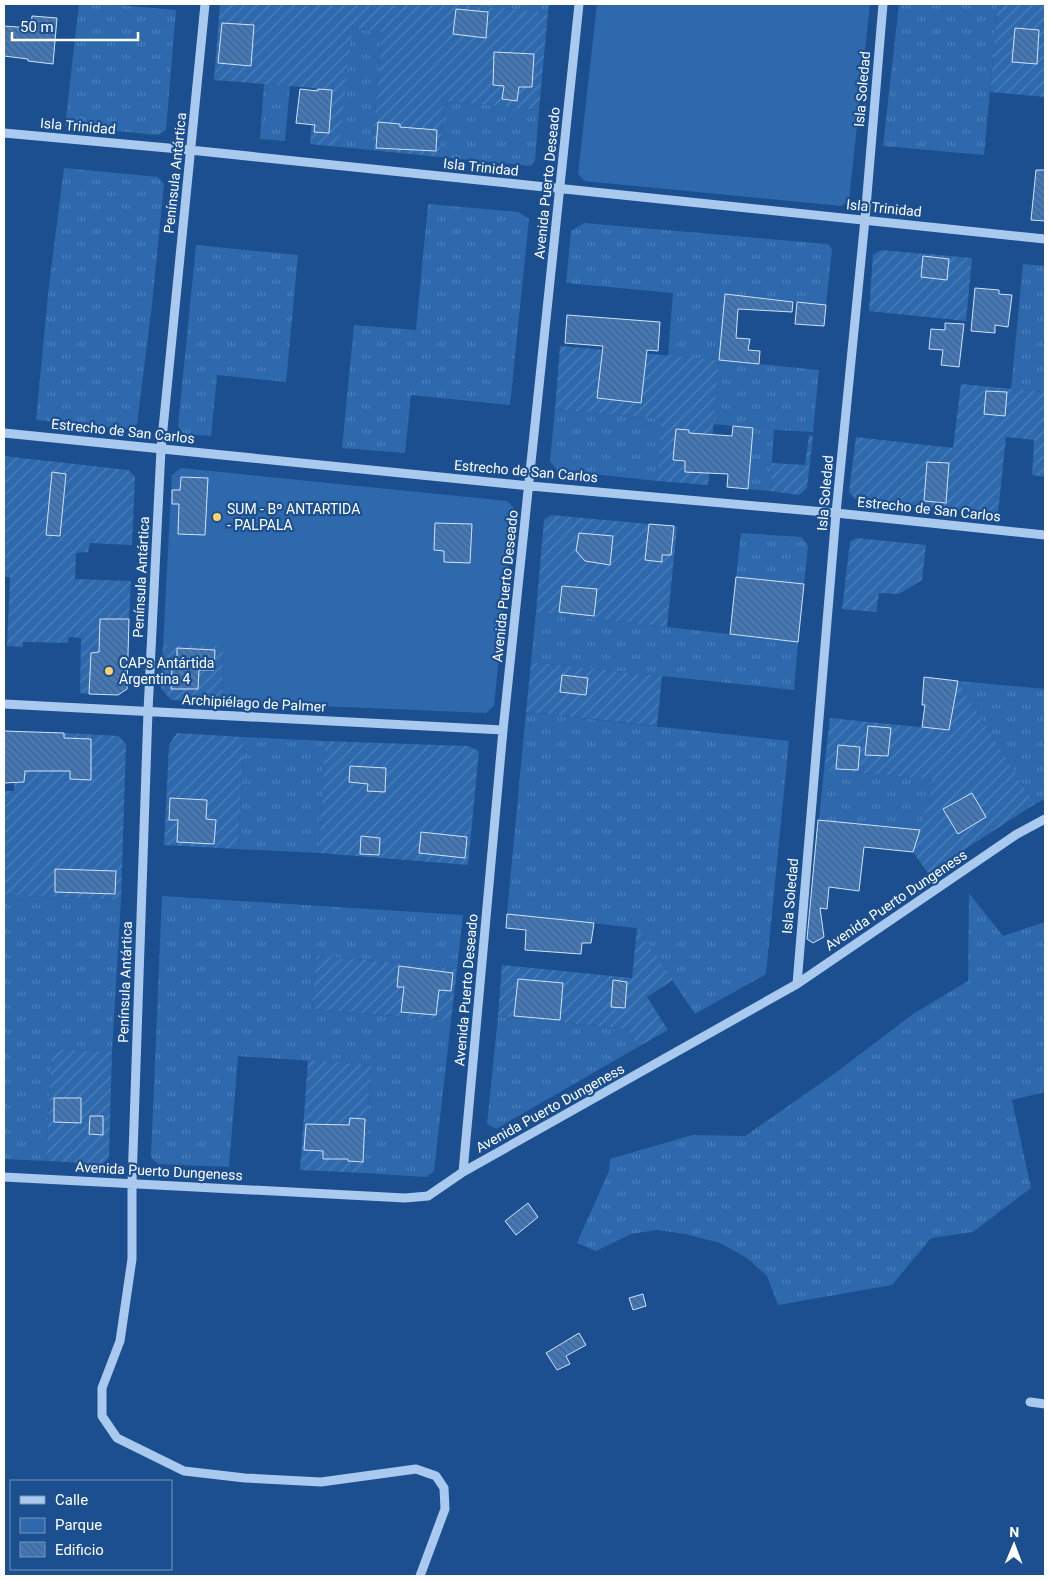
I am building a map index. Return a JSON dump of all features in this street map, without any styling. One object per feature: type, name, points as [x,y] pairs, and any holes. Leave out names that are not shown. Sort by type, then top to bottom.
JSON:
[{"type":"street","name":"Península Antártica","points":[[205,4],[161,449],[148,711],[132,1183],[132,1260],[120,1341],[102,1388],[102,1416],[117,1438],[184,1471],[245,1478],[321,1482],[416,1469],[436,1476],[444,1488],[445,1510],[420,1576]]},
{"type":"street","name":"Avenida Puerto Deseado","points":[[463,1172],[503,730],[579,4]]},
{"type":"street","name":"Isla Soledad","points":[[797,984],[836,512],[865,219],[883,4]]},
{"type":"street","name":"Isla Trinidad","points":[[4,133],[190,150],[1045,239]]},
{"type":"street","name":"Estrecho de San Carlos","points":[[4,433],[530,486],[836,512],[1045,535]]},
{"type":"street","name":"Archipiélago de Palmer","points":[[4,704],[503,730]]},
{"type":"street","name":"Avenida Puerto Dungeness","points":[[4,1177],[405,1198],[428,1196],[463,1172],[797,984],[1018,834],[1045,819]]},
{"type":"street","points":[[1030,1402],[1045,1404]]},
{"type":"green space","points":[[79,4],[107,4],[176,10],[166,130],[158,135],[65,126]]},
{"type":"green space","points":[[220,4],[451,4],[548,12],[539,110],[444,101],[439,157],[372,150],[382,32],[352,28],[339,147],[310,144],[315,88],[214,80]]},
{"type":"green space","points":[[451,4],[549,4],[548,12]]},
{"type":"green space","points":[[597,4],[870,4],[849,201],[841,206],[584,181],[578,174]]},
{"type":"green space","points":[[899,4],[998,4],[984,155],[883,146]]},
{"type":"green space","points":[[998,4],[1045,4],[1045,97],[990,92]]},
{"type":"green space","points":[[351,28],[382,32],[372,150],[339,147]]},
{"type":"green space","points":[[264,84],[290,86],[285,141],[260,139]]},
{"type":"green space","points":[[444,101],[539,110],[535,161],[531,166],[439,157]]},
{"type":"green space","points":[[64,168],[158,177],[164,184],[152,305],[137,424],[129,429],[36,420],[48,294]]},
{"type":"green space","points":[[428,204],[519,212],[529,219],[510,405],[411,395],[405,453],[342,448],[354,325],[416,330]]},
{"type":"green space","points":[[584,223],[827,244],[832,249],[826,305],[725,294],[719,360],[668,356],[673,293],[566,283],[571,231]]},
{"type":"green space","points":[[196,245],[298,255],[286,382],[217,375],[211,436],[184,434],[178,426]]},
{"type":"green space","points":[[881,250],[972,258],[966,321],[869,311],[873,255]]},
{"type":"green space","points":[[1023,264],[1045,266],[1045,392],[1011,389]]},
{"type":"green space","points":[[560,346],[719,360],[708,485],[657,481],[662,419],[555,409]]},
{"type":"green space","points":[[719,360],[819,370],[813,432],[774,430],[770,491],[748,489],[752,428],[713,424]]},
{"type":"green space","points":[[961,384],[1045,392],[1045,477],[1032,475],[1034,440],[1006,437],[998,514],[855,499],[849,492],[856,437],[953,448]]},
{"type":"green space","points":[[555,409],[663,419],[657,481],[557,470],[550,461]]},
{"type":"green space","points":[[809,435],[813,436],[807,488],[799,495],[770,491],[772,463],[805,465]]},
{"type":"green space","points":[[4,456],[128,470],[135,477],[132,545],[90,543],[88,552],[76,553],[75,579],[131,581],[129,619],[100,619],[99,652],[91,653],[89,694],[80,693],[81,638],[69,637],[68,643],[23,642],[23,647],[7,646],[10,577],[4,577]]},
{"type":"green space","points":[[181,468],[507,501],[514,508],[494,706],[486,713],[222,702],[223,647],[163,645],[172,475]]},
{"type":"green space","points":[[551,515],[649,524],[645,560],[662,562],[662,555],[671,555],[674,526],[677,527],[667,627],[536,612],[544,520]],"holes":[[[576,551],[610,565],[585,561]]]},
{"type":"green space","points":[[741,533],[802,537],[808,546],[804,584],[736,577]]},
{"type":"green space","points":[[857,538],[926,545],[922,580],[899,594],[879,593],[876,612],[842,609],[850,542]]},
{"type":"green space","points":[[536,612],[798,642],[794,690],[531,662]]},
{"type":"green space","points":[[163,645],[223,646],[222,702],[171,700],[161,688]]},
{"type":"green space","points":[[531,662],[662,676],[657,726],[526,712]]},
{"type":"green space","points":[[958,681],[1045,689],[1045,799],[1035,804]]},
{"type":"green space","points":[[958,681],[1035,804],[928,873],[913,852],[934,780],[824,769],[830,718],[948,730]]},
{"type":"green space","points":[[526,712],[789,741],[766,974],[695,1014],[637,928],[507,914]]},
{"type":"green space","points":[[64,733],[119,736],[126,744],[121,900],[4,895],[4,791],[14,791],[14,782],[24,782],[25,771]]},
{"type":"green space","points":[[177,733],[244,737],[238,849],[164,845],[169,745]]},
{"type":"green space","points":[[244,737],[325,741],[319,853],[238,849]]},
{"type":"green space","points":[[325,741],[468,746],[479,751],[468,865],[319,853]]},
{"type":"green space","points":[[824,769],[934,780],[920,830],[819,820]]},
{"type":"green space","points":[[969,893],[1003,936],[1045,922],[1045,1092],[1012,1100],[1031,1188],[973,1232],[931,1238],[892,1285],[778,1305],[767,1276],[747,1258],[720,1243],[685,1234],[657,1230],[631,1234],[596,1251],[577,1243],[609,1171],[610,1159],[692,1135],[745,1136],[834,1074],[913,1014],[968,981]]},
{"type":"green space","points":[[4,895],[121,900],[112,1052],[52,1049],[46,1161],[4,1159]]},
{"type":"green space","points":[[162,896],[463,915],[457,969],[316,955],[312,1009],[451,1021],[434,1171],[426,1177],[364,1173],[371,1065],[238,1056],[229,1167],[158,1164],[151,1157]]},
{"type":"green space","points":[[637,928],[673,980],[647,997],[668,1030],[638,1047],[627,1029],[498,1016],[502,965],[632,978]]},
{"type":"green space","points":[[316,955],[457,969],[451,1021],[312,1009]]},
{"type":"green space","points":[[498,1016],[627,1029],[638,1047],[496,1129],[487,1124]]},
{"type":"green space","points":[[52,1049],[112,1052],[109,1158],[102,1164],[46,1161]]},
{"type":"green space","points":[[308,1060],[371,1065],[364,1173],[300,1170]]},
{"type":"building","points":[[456,9],[488,12],[486,38],[453,34]]},
{"type":"building","points":[[32,16],[57,18],[53,64],[4,56],[4,26],[31,28]]},
{"type":"building","points":[[222,23],[254,25],[251,66],[218,63]]},
{"type":"building","points":[[1015,28],[1039,30],[1037,64],[1012,62]]},
{"type":"building","points":[[494,52],[534,54],[532,87],[519,87],[517,101],[502,99],[504,86],[493,85]]},
{"type":"building","points":[[300,89],[332,90],[329,133],[314,132],[315,125],[296,123]]},
{"type":"building","points":[[378,122],[400,124],[400,127],[437,130],[436,151],[376,148]]},
{"type":"building","points":[[1036,170],[1045,170],[1045,221],[1031,220]]},
{"type":"building","points":[[923,256],[949,259],[947,280],[921,277]]},
{"type":"building","points":[[975,288],[999,290],[999,294],[1012,295],[1008,327],[995,325],[995,333],[971,331]]},
{"type":"building","points":[[725,294],[793,302],[792,312],[738,309],[736,338],[750,339],[748,350],[760,351],[759,364],[719,360]]},
{"type":"building","points":[[797,302],[826,305],[824,326],[795,324]]},
{"type":"building","points":[[567,315],[660,322],[658,351],[647,350],[641,403],[597,398],[603,346],[565,343]]},
{"type":"building","points":[[945,323],[964,324],[959,367],[941,365],[943,350],[929,349],[931,329],[945,330]]},
{"type":"building","points":[[986,391],[1007,392],[1005,416],[984,414]]},
{"type":"building","points":[[733,426],[753,428],[748,489],[727,487],[728,474],[685,472],[685,461],[673,460],[676,429],[689,430],[689,433],[732,436]]},
{"type":"building","points":[[927,462],[949,463],[946,503],[924,501]]},
{"type":"building","points":[[52,472],[66,474],[60,536],[46,535]]},
{"type":"building","points":[[181,477],[208,478],[205,535],[178,534],[179,504],[172,504],[172,490],[180,490]]},
{"type":"building","points":[[435,523],[472,524],[470,563],[444,562],[444,551],[434,550]]},
{"type":"building","points":[[649,524],[674,526],[671,555],[662,555],[662,562],[645,560]]},
{"type":"building","points":[[579,533],[613,536],[610,565],[585,561],[576,551]]},
{"type":"building","points":[[736,577],[804,584],[798,642],[730,634]]},
{"type":"building","points":[[562,586],[597,589],[594,616],[559,612]]},
{"type":"building","name":"CAPs Antártida Argentina 4","points":[[100,619],[129,619],[127,689],[118,695],[89,694],[91,653],[99,652]]},
{"type":"building","points":[[177,648],[215,650],[214,670],[199,670],[198,689],[171,689],[172,668],[177,668]]},
{"type":"building","points":[[562,675],[588,678],[586,695],[560,692]]},
{"type":"building","points":[[924,677],[958,681],[949,730],[922,727],[925,705],[922,705]]},
{"type":"building","points":[[868,726],[891,728],[888,756],[865,755]]},
{"type":"building","points":[[4,731],[64,733],[64,738],[91,739],[91,780],[70,779],[70,771],[25,771],[24,782],[4,783]]},
{"type":"building","points":[[838,745],[860,747],[858,770],[836,769]]},
{"type":"building","points":[[350,766],[386,768],[385,792],[367,791],[368,784],[349,782]]},
{"type":"building","points":[[972,793],[986,817],[958,834],[943,809]]},
{"type":"building","points":[[170,798],[207,800],[206,819],[216,820],[214,844],[177,842],[178,820],[169,820]]},
{"type":"building","points":[[818,820],[920,830],[913,852],[864,847],[859,891],[829,887],[827,909],[820,908],[824,937],[813,943],[807,939]]},
{"type":"building","points":[[421,832],[467,837],[465,858],[419,853]]},
{"type":"building","points":[[361,836],[380,838],[379,855],[360,854]]},
{"type":"building","points":[[55,869],[116,871],[115,894],[55,892]]},
{"type":"building","points":[[507,914],[594,923],[591,943],[582,943],[581,954],[525,950],[526,930],[506,928]]},
{"type":"building","points":[[399,966],[453,973],[451,991],[439,990],[436,1015],[401,1012],[404,987],[397,987]]},
{"type":"building","points":[[518,979],[563,983],[560,1020],[514,1016]]},
{"type":"building","points":[[613,980],[627,982],[625,1008],[611,1007]]},
{"type":"building","points":[[54,1098],[81,1098],[81,1123],[54,1122]]},
{"type":"building","points":[[90,1116],[103,1116],[103,1135],[89,1134]]},
{"type":"building","points":[[350,1118],[365,1119],[363,1162],[348,1161],[348,1159],[323,1159],[323,1151],[304,1150],[306,1124],[349,1125]]},
{"type":"building","points":[[528,1203],[538,1217],[516,1235],[505,1221]]},
{"type":"building","points":[[643,1294],[646,1306],[633,1310],[629,1298]]},
{"type":"building","points":[[579,1333],[586,1345],[566,1356],[570,1364],[557,1370],[546,1353]]},
{"type":"place","name":"SUM - Bº ANTARTIDA - PALPALA","points":[[217,517]]},
{"type":"place","name":"CAPs Antártida Argentina 4","points":[[109,671]]}]
